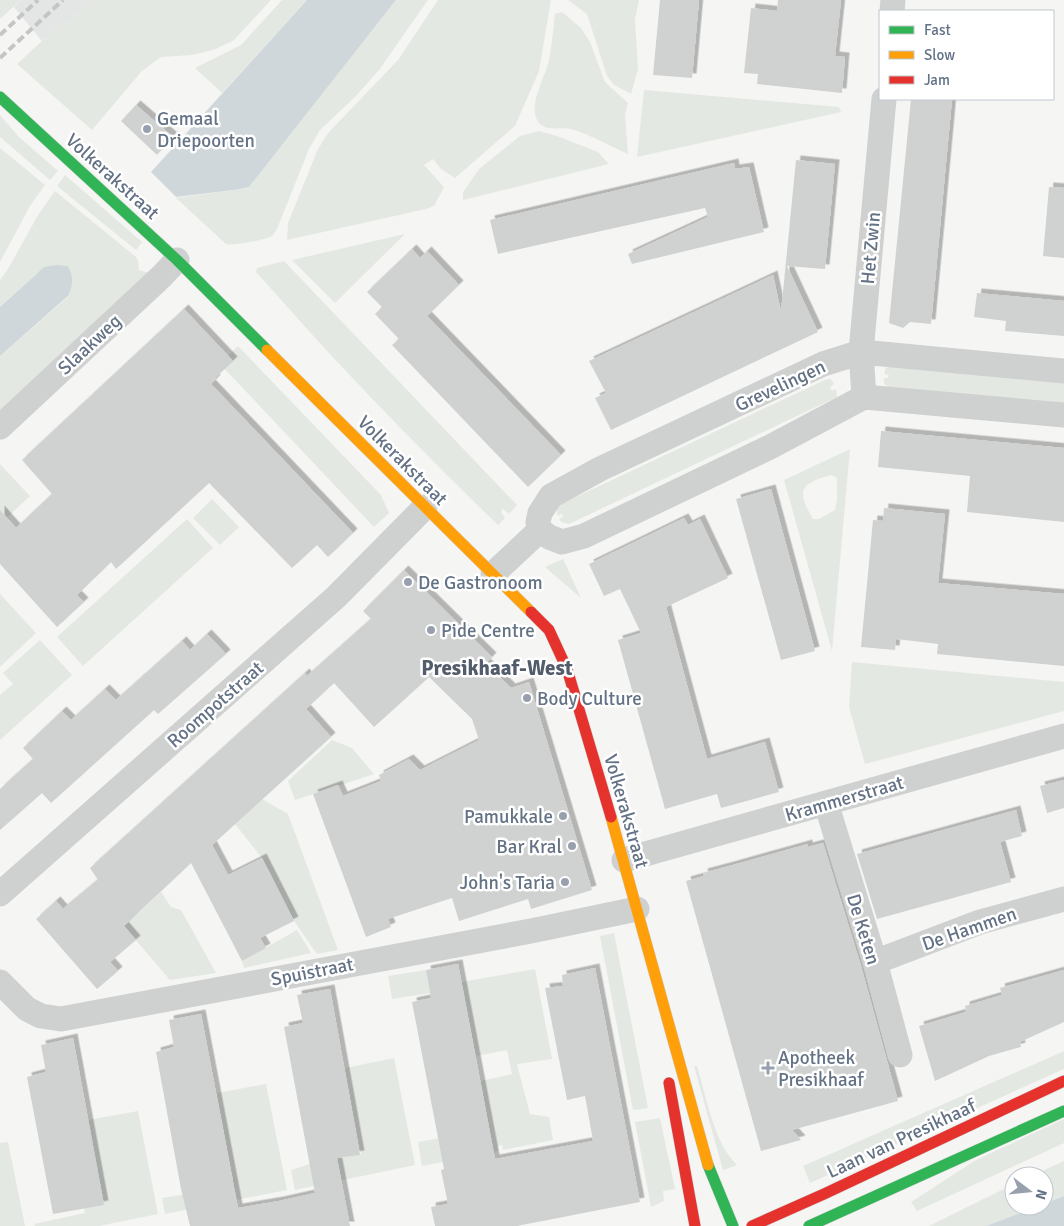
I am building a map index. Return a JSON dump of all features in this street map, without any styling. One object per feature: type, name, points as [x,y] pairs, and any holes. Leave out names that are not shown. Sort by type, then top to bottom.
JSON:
[{"type":"street","name":"Volkerakstraat","points":[[0,97],[74,163],[177,260],[549,630],[567,669],[624,860],[711,1174],[733,1226]]},
{"type":"street","name":"Het Zwin","points":[[864,397],[861,352],[884,100]]},
{"type":"street","name":"Slaakweg","points":[[0,427],[155,283],[177,260]]},
{"type":"street","name":"Grevelingen","points":[[540,530],[538,522],[540,513],[552,496],[592,474],[823,364],[861,352],[1064,371]]},
{"type":"street","points":[[493,574],[540,530],[549,537],[562,542],[584,536],[772,446],[864,397],[1064,415]]},
{"type":"street","name":"Roompotstraat","points":[[0,894],[336,597],[425,507]]},
{"type":"street","name":"Krammerstraat","points":[[624,860],[1064,736]]},
{"type":"street","name":"De Keten","points":[[826,803],[875,962],[900,1055]]},
{"type":"street","name":"De Hammen","points":[[875,962],[980,922],[1064,899]]},
{"type":"street","name":"Volkerakstraat","points":[[637,909],[660,1036]]},
{"type":"street","name":"Spuistraat","points":[[0,982],[27,1009],[41,1016],[61,1019],[530,931],[637,909]]},
{"type":"street","points":[[668,1075],[694,1226]]},
{"type":"street","name":"Laan van Presikhaaf","points":[[752,1226],[1064,1081]]},
{"type":"street","points":[[808,1226],[1064,1111]]},
{"type":"shaded area","points":[[0,0],[21,0],[0,19]]},
{"type":"shaded area","points":[[21,0],[95,0],[42,41],[14,7]]},
{"type":"shaded area","points":[[95,0],[271,0],[233,41],[213,50],[192,55],[161,57],[142,71],[92,130],[17,64],[42,41]]},
{"type":"shaded area","points":[[282,0],[307,0],[222,93],[195,68],[241,45]]},
{"type":"shaded area","points":[[307,0],[396,0],[249,187],[176,197],[151,172]]},
{"type":"shaded area","points":[[396,0],[428,0],[379,70],[356,96],[320,130],[309,149],[275,232],[272,236],[256,241],[226,244],[176,198],[249,187]]},
{"type":"shaded area","points":[[438,0],[551,0],[539,71],[515,126],[455,178],[441,169],[433,159],[424,165],[444,187],[434,206],[287,240],[288,223],[318,149],[328,133],[398,60]]},
{"type":"shaded area","points":[[568,0],[639,0],[635,19],[638,69],[631,94],[614,85],[607,76],[587,14]]},
{"type":"shaded area","points":[[562,12],[581,28],[590,42],[605,82],[628,103],[625,115],[628,154],[578,131],[568,128],[548,128],[538,122],[535,115],[536,97],[548,64],[555,14]]},
{"type":"shaded area","points":[[644,90],[839,107],[841,112],[637,157]]},
{"type":"shaded area","points":[[0,115],[18,136],[58,171],[50,180],[0,137]]},
{"type":"shaded area","points":[[539,131],[598,152],[609,164],[463,200],[463,192],[479,169],[520,136]]},
{"type":"shaded area","points":[[0,148],[45,185],[30,206],[0,262]]},
{"type":"shaded area","points":[[65,175],[142,242],[136,250],[57,186]]},
{"type":"shaded area","points":[[55,191],[136,257],[139,270],[149,273],[0,411],[0,356],[68,297],[37,273],[0,307],[0,280],[38,215]]},
{"type":"shaded area","points":[[405,234],[335,303],[292,260]]},
{"type":"shaded area","points":[[284,261],[517,505],[509,514],[503,509],[501,512],[505,518],[498,525],[369,396],[256,272],[257,268]]},
{"type":"shaded area","points":[[68,266],[70,270],[72,281],[68,296],[0,356],[0,307],[44,267]]},
{"type":"shaded area","points":[[238,346],[381,495],[389,513],[374,527],[220,364]]},
{"type":"shaded area","points":[[891,366],[1064,383],[1064,404],[889,388],[884,383],[884,378],[888,378],[889,375],[884,374],[886,368]]},
{"type":"shaded area","points":[[827,379],[831,379],[834,384],[830,387],[832,391],[836,389],[837,397],[569,524],[561,522],[559,519],[563,517],[562,514],[558,516],[557,514],[559,505]]},
{"type":"shaded area","points":[[850,449],[832,651],[784,480]],"holes":[[[831,475],[837,478],[835,510],[819,519],[813,519],[804,501],[804,490],[807,485],[821,478]]]},
{"type":"shaded area","points":[[0,464],[30,496],[0,524]]},
{"type":"shaded area","points":[[212,499],[239,527],[220,545],[193,518]]},
{"type":"shaded area","points":[[187,519],[213,548],[83,666],[57,637]]},
{"type":"shaded area","points":[[563,559],[581,598],[545,567]]},
{"type":"shaded area","points":[[0,594],[36,633],[0,667]]},
{"type":"shaded area","points":[[40,640],[72,675],[0,740],[0,695],[13,684],[3,673]]},
{"type":"shaded area","points":[[852,662],[1064,682],[1064,711],[865,764],[849,707]]},
{"type":"shaded area","points":[[332,740],[352,748],[374,774],[295,800],[288,781]]},
{"type":"shaded area","points":[[262,799],[288,814],[338,950],[317,954],[294,921],[262,858],[235,824]]},
{"type":"shaded area","points":[[161,892],[171,907],[181,910],[216,973],[170,980],[122,924],[140,912]]},
{"type":"shaded area","points":[[297,930],[311,953],[244,968],[242,961]]},
{"type":"shaded area","points":[[614,933],[648,1108],[633,1110],[600,936]]},
{"type":"shaded area","points":[[535,969],[552,1059],[517,1064],[530,1114],[549,1117],[553,1140],[503,1150],[502,1145],[498,1146],[498,1151],[422,1166],[418,1142],[489,1129],[481,1081],[512,1074],[507,1050],[476,1056],[462,982]]},
{"type":"shaded area","points":[[426,970],[430,993],[392,999],[388,976]]},
{"type":"shaded area","points":[[1064,1051],[1064,1069],[810,1183],[803,1166]]},
{"type":"shaded area","points":[[394,1058],[415,1165],[295,1190],[291,1170],[310,1164],[361,1154],[345,1068]]},
{"type":"shaded area","points":[[694,1066],[697,1066],[716,1132],[737,1165],[723,1170]]},
{"type":"shaded area","points":[[266,1084],[287,1190],[165,1214],[162,1198],[194,1193],[194,1187],[233,1179],[217,1093]]},
{"type":"shaded area","points":[[138,1111],[158,1214],[99,1226],[35,1226],[34,1224],[85,1213],[84,1208],[99,1182],[88,1120]]},
{"type":"shaded area","points":[[660,1118],[675,1189],[663,1191],[664,1201],[651,1207],[635,1122]]},
{"type":"shaded area","points":[[1064,1119],[1064,1143],[1014,1166],[1004,1166],[1004,1171],[917,1211],[911,1202],[976,1160]]},
{"type":"shaded area","points":[[8,1142],[25,1226],[0,1226],[0,1143]]},
{"type":"shaded area","points":[[1064,1161],[1064,1196],[1054,1200],[1054,1166]]},
{"type":"shaded area","points":[[1004,1189],[1004,1216],[1012,1216],[986,1226],[929,1226]]},
{"type":"shaded area","points":[[1064,1196],[1064,1226],[986,1226],[1012,1216],[1054,1216],[1054,1200]]},
{"type":"building","points":[[660,0],[699,0],[692,78],[653,75]]},
{"type":"building","points":[[778,0],[841,0],[835,56],[845,57],[842,93],[757,84],[758,74],[744,73],[751,8],[777,11]]},
{"type":"building","points":[[911,100],[952,100],[931,324],[910,322],[903,328],[889,323]]},
{"type":"building","name":"Gemaal Driepoorten","points":[[136,105],[173,137],[157,155],[121,121]]},
{"type":"building","points":[[796,160],[835,164],[825,269],[787,266],[818,332],[611,430],[595,398],[606,393],[589,361],[773,275],[781,312]]},
{"type":"building","points":[[734,163],[735,169],[749,167],[764,232],[632,264],[628,254],[708,217],[705,208],[498,254],[490,220]]},
{"type":"building","points":[[1049,187],[1064,188],[1064,258],[1043,256]]},
{"type":"building","points":[[412,249],[420,258],[427,251],[459,285],[427,316],[561,455],[528,487],[392,345],[399,339],[375,314],[382,307],[367,292]]},
{"type":"building","points":[[977,293],[1064,301],[1064,336],[1005,331],[1006,321],[974,317]]},
{"type":"building","points":[[184,309],[233,361],[211,384],[353,533],[328,557],[317,545],[292,568],[209,483],[116,569],[111,562],[77,595],[84,602],[57,627],[0,564],[0,510],[16,528],[52,494],[22,460]]},
{"type":"building","points":[[881,431],[1064,448],[1064,522],[967,512],[970,476],[878,467]]},
{"type":"building","points":[[771,489],[815,651],[781,660],[736,499]]},
{"type":"building","points":[[884,508],[945,514],[938,583],[1064,594],[1064,666],[937,654],[938,644],[896,639],[895,650],[861,647],[873,520],[883,521]]},
{"type":"building","points":[[684,518],[688,525],[700,519],[728,578],[666,607],[707,759],[765,742],[779,792],[721,808],[717,794],[665,809],[618,640],[641,633],[620,589],[604,596],[589,564]]},
{"type":"building","points":[[404,570],[492,657],[486,663],[511,688],[529,682],[592,890],[531,909],[528,899],[459,921],[452,898],[388,919],[391,927],[366,937],[313,794],[338,785],[343,796],[381,781],[379,775],[409,759],[420,770],[479,740],[472,719],[429,677],[374,727],[334,683],[306,709],[331,737],[212,845],[228,875],[262,858],[294,921],[260,938],[266,948],[242,961],[191,863],[124,926],[136,940],[110,962],[118,971],[97,989],[36,919],[56,901],[63,909],[98,880],[90,868],[305,673],[307,676],[371,619],[363,611]]},
{"type":"building","points":[[207,634],[226,654],[158,714],[154,710],[51,803],[42,793],[0,830],[0,789],[33,759],[23,748],[62,711],[71,720],[105,689],[116,700],[182,641],[190,650]]},
{"type":"building","points":[[1064,780],[1064,808],[1047,813],[1040,786]]},
{"type":"building","points":[[1016,810],[1022,836],[1000,842],[1011,882],[877,919],[857,854]]},
{"type":"building","points":[[823,843],[861,966],[898,1101],[792,1130],[801,1140],[761,1151],[686,881],[704,876],[703,873],[808,844],[808,847]]},
{"type":"building","points":[[458,964],[495,1159],[593,1141],[585,1096],[567,1100],[545,988],[563,986],[562,975],[595,968],[640,1202],[517,1226],[435,1226],[431,1207],[448,1204],[441,1170],[444,1169],[412,1002],[431,998],[426,970]]},
{"type":"building","points":[[1064,970],[1064,1022],[1020,1042],[1021,1047],[989,1056],[935,1081],[919,1026],[966,1012],[965,1006],[1002,995],[1000,988]]},
{"type":"building","points":[[330,989],[360,1155],[337,1158],[350,1226],[190,1226],[181,1189],[156,1052],[174,1047],[169,1020],[201,1014],[238,1208],[279,1201],[315,1193],[284,1027],[303,1023],[297,995]]},
{"type":"building","points":[[73,1038],[104,1205],[53,1214],[27,1077],[46,1072],[41,1045]]},
{"type":"railway","points":[[0,35],[38,0]]},
{"type":"railway","points":[[0,58],[63,0]]},
{"type":"traffic: fast","points":[[0,97],[177,260],[267,350]]},
{"type":"traffic: fast","points":[[809,1226],[1064,1111]]},
{"type":"traffic: fast","points":[[708,1165],[733,1226]]},
{"type":"traffic: slow","points":[[267,350],[531,612]]},
{"type":"traffic: slow","points":[[611,817],[708,1165]]},
{"type":"traffic: jam","points":[[531,612],[549,630],[567,669],[611,817]]},
{"type":"traffic: jam","points":[[752,1226],[1064,1081]]},
{"type":"traffic: jam","points":[[669,1083],[695,1226]]},
{"type":"place","name":"Gemaal Driepoorten","points":[[147,129]]},
{"type":"place","name":"De Gastronoom","points":[[408,582]]},
{"type":"place","name":"Pide Centre","points":[[431,630]]},
{"type":"place","name":"Body Culture","points":[[527,698]]},
{"type":"place","name":"Pamukkale","points":[[563,816]]},
{"type":"place","name":"Bar Kral","points":[[572,846]]},
{"type":"place","name":"John's Taria","points":[[565,882]]},
{"type":"place","name":"Apotheek Presikhaaf","points":[[768,1068]]},
{"type":"district","name":"Presikhaaf-West","points":[[497,668]]}]
